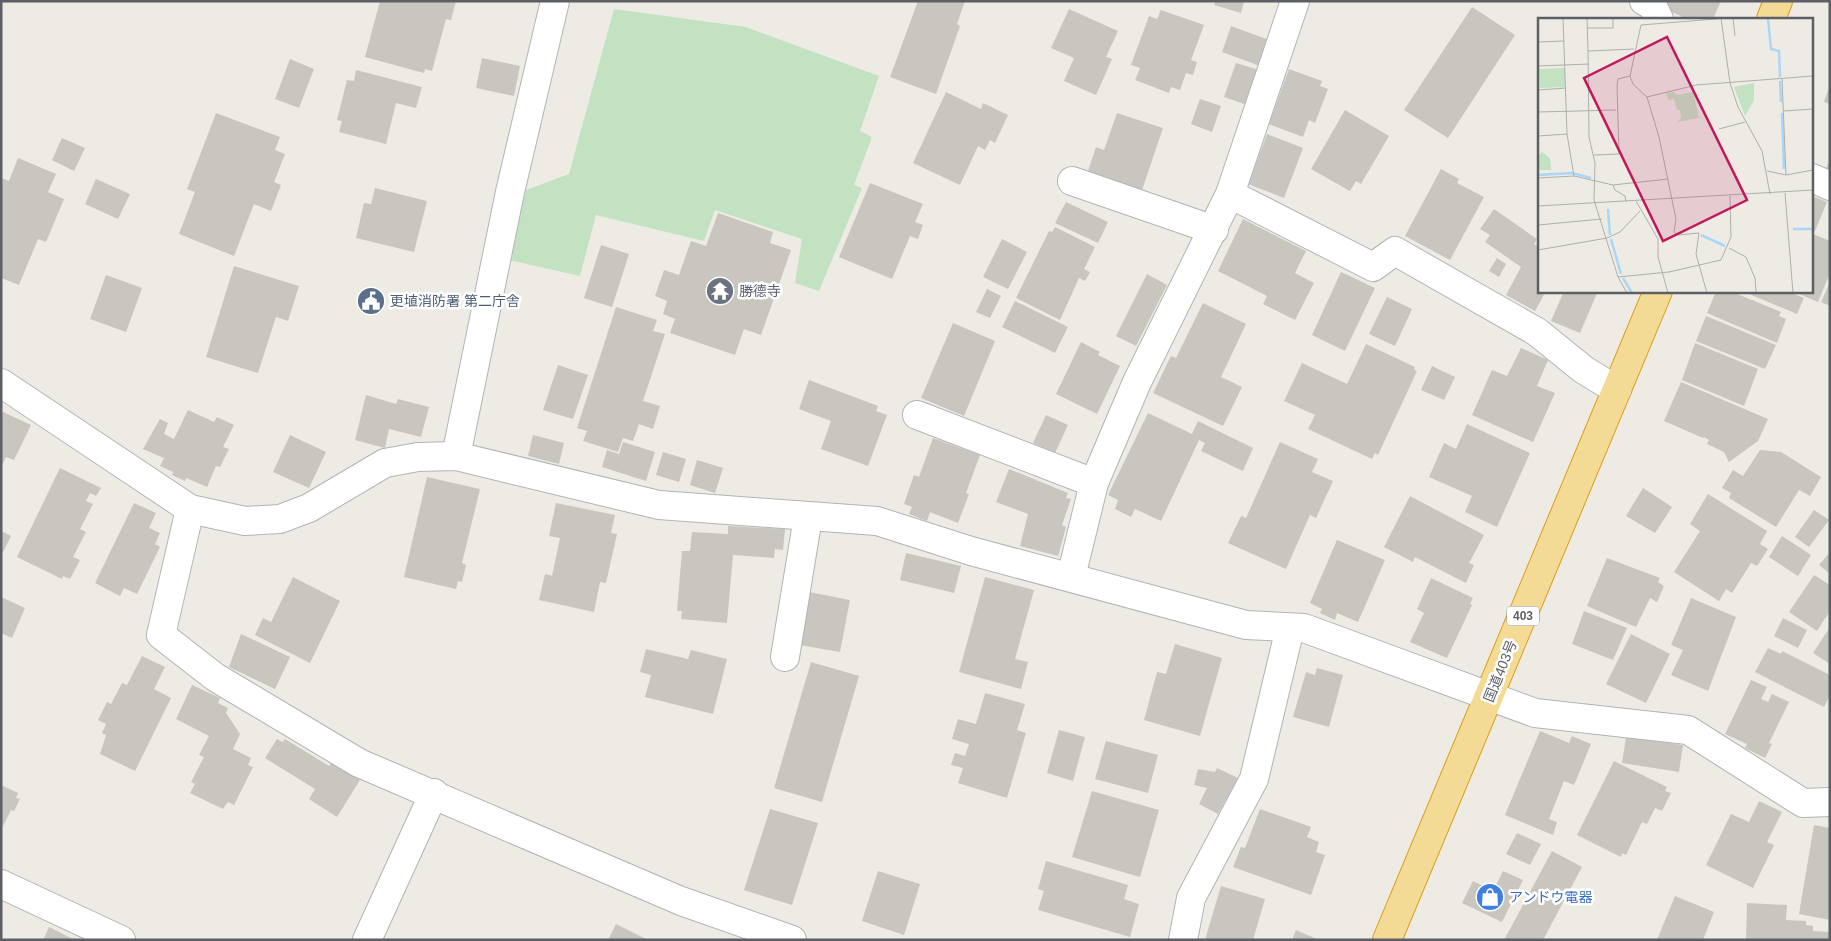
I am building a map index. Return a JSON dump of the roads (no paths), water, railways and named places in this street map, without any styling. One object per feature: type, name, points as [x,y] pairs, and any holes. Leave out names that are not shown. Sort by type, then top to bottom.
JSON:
[{"type":"highway","points":[[1771,18],[1778,1]]},
{"type":"highway","name":"国道403号","points":[[1386,940],[1490,698],[1658,292]]},
{"type":"street","points":[[456,456],[510,192],[555,1]]},
{"type":"street","points":[[1070,577],[1094,483],[1137,382],[1214,230],[1230,194],[1295,1]]},
{"type":"street","points":[[1644,1],[1652,5],[1658,18]]},
{"type":"street","points":[[1814,179],[1830,186]]},
{"type":"street","points":[[1072,181],[1214,230]]},
{"type":"street","points":[[1230,194],[1373,267],[1395,251],[1537,332],[1584,370],[1617,390]]},
{"type":"street","points":[[1,383],[190,509],[245,521],[280,520],[309,508],[385,463],[418,457],[456,456],[659,505],[877,521],[971,551],[1246,625],[1304,628],[1535,713],[1688,730],[1803,803],[1830,802]]},
{"type":"street","points":[[917,415],[1094,483]]},
{"type":"street","points":[[190,509],[161,635],[215,677],[359,762],[681,901],[792,940]]},
{"type":"street","points":[[785,657],[808,517]]},
{"type":"street","points":[[1183,940],[1191,898],[1254,779],[1290,628]]},
{"type":"street","points":[[367,940],[434,793]]},
{"type":"street","points":[[1,884],[121,940]]},
{"type":"place","name":"勝德寺","points":[[720,291]]},
{"type":"place","name":"更埴消防署 第二庁舎","points":[[371,301]]},
{"type":"place","name":"アンドウ電器","points":[[1490,897]]}]
